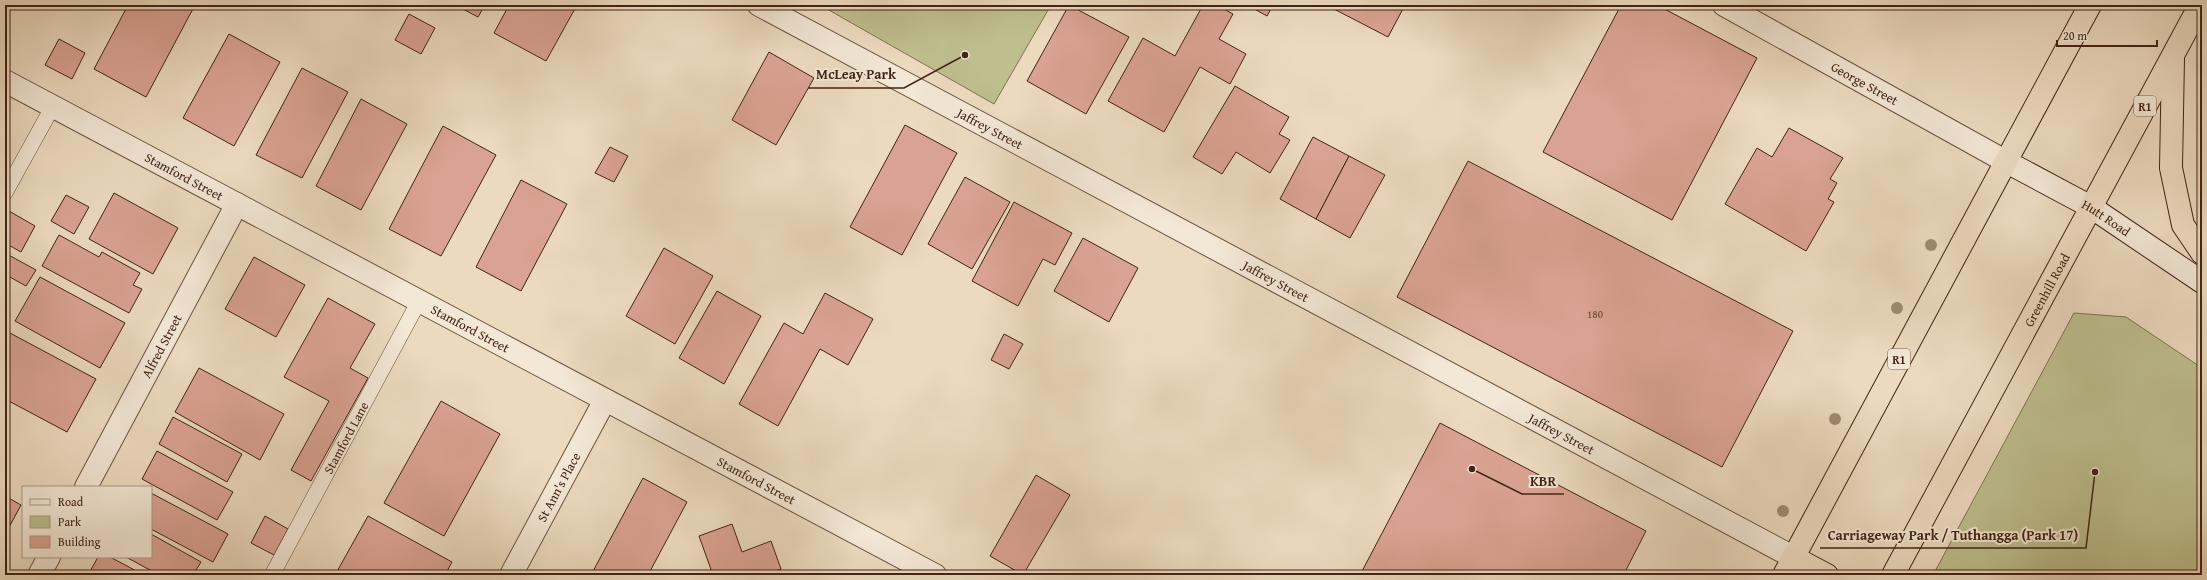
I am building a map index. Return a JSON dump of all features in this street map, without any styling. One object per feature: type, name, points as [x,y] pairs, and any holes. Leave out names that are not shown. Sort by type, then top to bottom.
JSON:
[{"type":"highway","name":"R1","points":[[1789,566],[2090,5]]},
{"type":"highway","name":"Greenhill Road","points":[[1893,575],[2200,5]]},
{"type":"highway","points":[[2173,55],[2171,168],[2183,225],[2202,253]]},
{"type":"highway","points":[[1789,566],[1827,575]]},
{"type":"street","name":"Jaffrey Street","points":[[759,5],[1789,566]]},
{"type":"street","name":"George Street","points":[[1724,5],[2005,161]]},
{"type":"street","name":"Stamford Street","points":[[5,81],[935,575]]},
{"type":"street","name":"Hutt Road","points":[[2005,161],[2091,207],[2202,282]]},
{"type":"street","name":"Alfred Street","points":[[87,486],[237,204]]},
{"type":"street","name":"St Ann's Place","points":[[511,575],[605,400]]},
{"type":"street","points":[[39,575],[48,558]]},
{"type":"lane","points":[[5,193],[53,106]]},
{"type":"lane","name":"Stamford Lane","points":[[272,575],[419,301]]},
{"type":"green space","points":[[820,5],[1051,5],[994,104]]},
{"type":"green space","points":[[2074,313],[2126,317],[2202,368],[2202,575],[1933,575]]},
{"type":"building","points":[[128,5],[195,5],[146,97],[94,69]]},
{"type":"building","points":[[455,5],[485,5],[478,17]]},
{"type":"building","points":[[509,5],[577,5],[546,61],[494,33]]},
{"type":"building","points":[[1069,5],[1129,37],[1086,114],[1027,81]]},
{"type":"building","points":[[1203,5],[1217,5],[1233,14],[1219,39],[1246,54],[1230,84],[1200,67],[1164,132],[1108,101],[1143,38],[1175,56]]},
{"type":"building","points":[[1273,5],[1267,16],[1249,6]]},
{"type":"building","points":[[1333,5],[1405,5],[1388,37],[1332,8]]},
{"type":"building","points":[[1621,5],[1657,5],[1757,58],[1672,220],[1543,152]]},
{"type":"building","points":[[409,14],[435,28],[421,54],[395,40]]},
{"type":"building","points":[[229,34],[280,62],[234,146],[183,118]]},
{"type":"building","points":[[59,39],[85,53],[72,79],[45,65]]},
{"type":"building","points":[[769,52],[814,78],[776,145],[732,120]]},
{"type":"building","points":[[302,68],[348,92],[302,178],[256,155]]},
{"type":"building","points":[[1235,86],[1289,117],[1279,134],[1290,140],[1270,173],[1236,152],[1222,174],[1193,157]]},
{"type":"building","points":[[361,99],[407,124],[361,210],[316,186]]},
{"type":"building","points":[[905,125],[957,153],[902,255],[850,227]]},
{"type":"building","points":[[443,126],[496,155],[441,256],[389,229]]},
{"type":"building","points":[[1789,128],[1843,158],[1830,179],[1837,183],[1828,199],[1834,202],[1806,251],[1725,204],[1757,148],[1772,157]]},
{"type":"building","points":[[1313,137],[1349,156],[1316,219],[1280,199]]},
{"type":"building","points":[[610,147],[628,156],[614,182],[595,173]]},
{"type":"building","points":[[1349,156],[1385,175],[1350,238],[1316,219]]},
{"type":"building","points":[[1468,161],[1793,331],[1722,467],[1397,297]]},
{"type":"building","points":[[965,177],[1010,202],[972,269],[928,244]]},
{"type":"building","points":[[521,180],[567,204],[521,291],[476,267]]},
{"type":"building","points":[[114,193],[178,228],[153,274],[89,239]]},
{"type":"building","points":[[66,195],[89,207],[74,234],[51,221]]},
{"type":"building","points":[[1014,202],[1072,233],[1055,265],[1043,259],[1018,306],[972,281]]},
{"type":"building","points":[[9,211],[35,226],[21,252],[5,243],[5,218]]},
{"type":"building","points":[[59,235],[99,257],[102,252],[140,273],[133,285],[142,289],[129,313],[42,266]]},
{"type":"building","points":[[1083,238],[1138,268],[1109,322],[1054,291]]},
{"type":"building","points":[[664,248],[713,276],[675,344],[626,316]]},
{"type":"building","points":[[5,253],[36,270],[26,286],[8,276],[5,281]]},
{"type":"building","points":[[254,257],[305,285],[276,337],[225,309]]},
{"type":"building","points":[[40,277],[125,323],[100,368],[15,321]]},
{"type":"building","points":[[717,291],[761,316],[724,384],[679,358]]},
{"type":"building","points":[[825,293],[873,319],[848,365],[820,349],[778,426],[739,404],[784,323],[803,334]]},
{"type":"building","points":[[328,298],[375,324],[350,368],[368,378],[311,481],[291,470],[329,401],[284,377]]},
{"type":"building","points":[[10,333],[96,379],[67,432],[5,399],[5,343]]},
{"type":"building","points":[[1004,334],[1023,344],[1009,369],[991,360]]},
{"type":"building","points":[[199,368],[284,414],[260,460],[175,412]]},
{"type":"building","points":[[441,401],[500,434],[444,536],[384,503]]},
{"type":"building","points":[[173,417],[242,454],[227,482],[159,444]]},
{"type":"building","points":[[1440,423],[1646,531],[1624,574],[1626,575],[1360,575]]},
{"type":"building","points":[[157,451],[233,492],[217,520],[142,479]]},
{"type":"building","points":[[1036,475],[1070,495],[1023,575],[990,556]]},
{"type":"building","points":[[643,478],[687,502],[648,575],[591,575]]},
{"type":"building","points":[[152,494],[228,534],[213,562],[152,530]]},
{"type":"building","points":[[5,496],[21,505],[7,531],[5,530]]},
{"type":"building","points":[[265,516],[288,529],[274,555],[251,543]]},
{"type":"building","points":[[368,516],[452,562],[445,575],[335,575]]},
{"type":"building","points":[[732,524],[742,552],[771,541],[781,569],[764,575],[713,575],[699,536]]},
{"type":"building","points":[[152,535],[201,562],[193,575],[159,575],[128,558],[152,558]]},
{"type":"building","points":[[97,558],[112,558],[144,575],[88,575]]},
{"type":"place","name":"McLeay Park","points":[[965,55]]},
{"type":"place","name":"KBR","points":[[1472,469]]},
{"type":"place","name":"Carriageway Park / Tuthangga (Park 17)","points":[[2095,472]]}]
